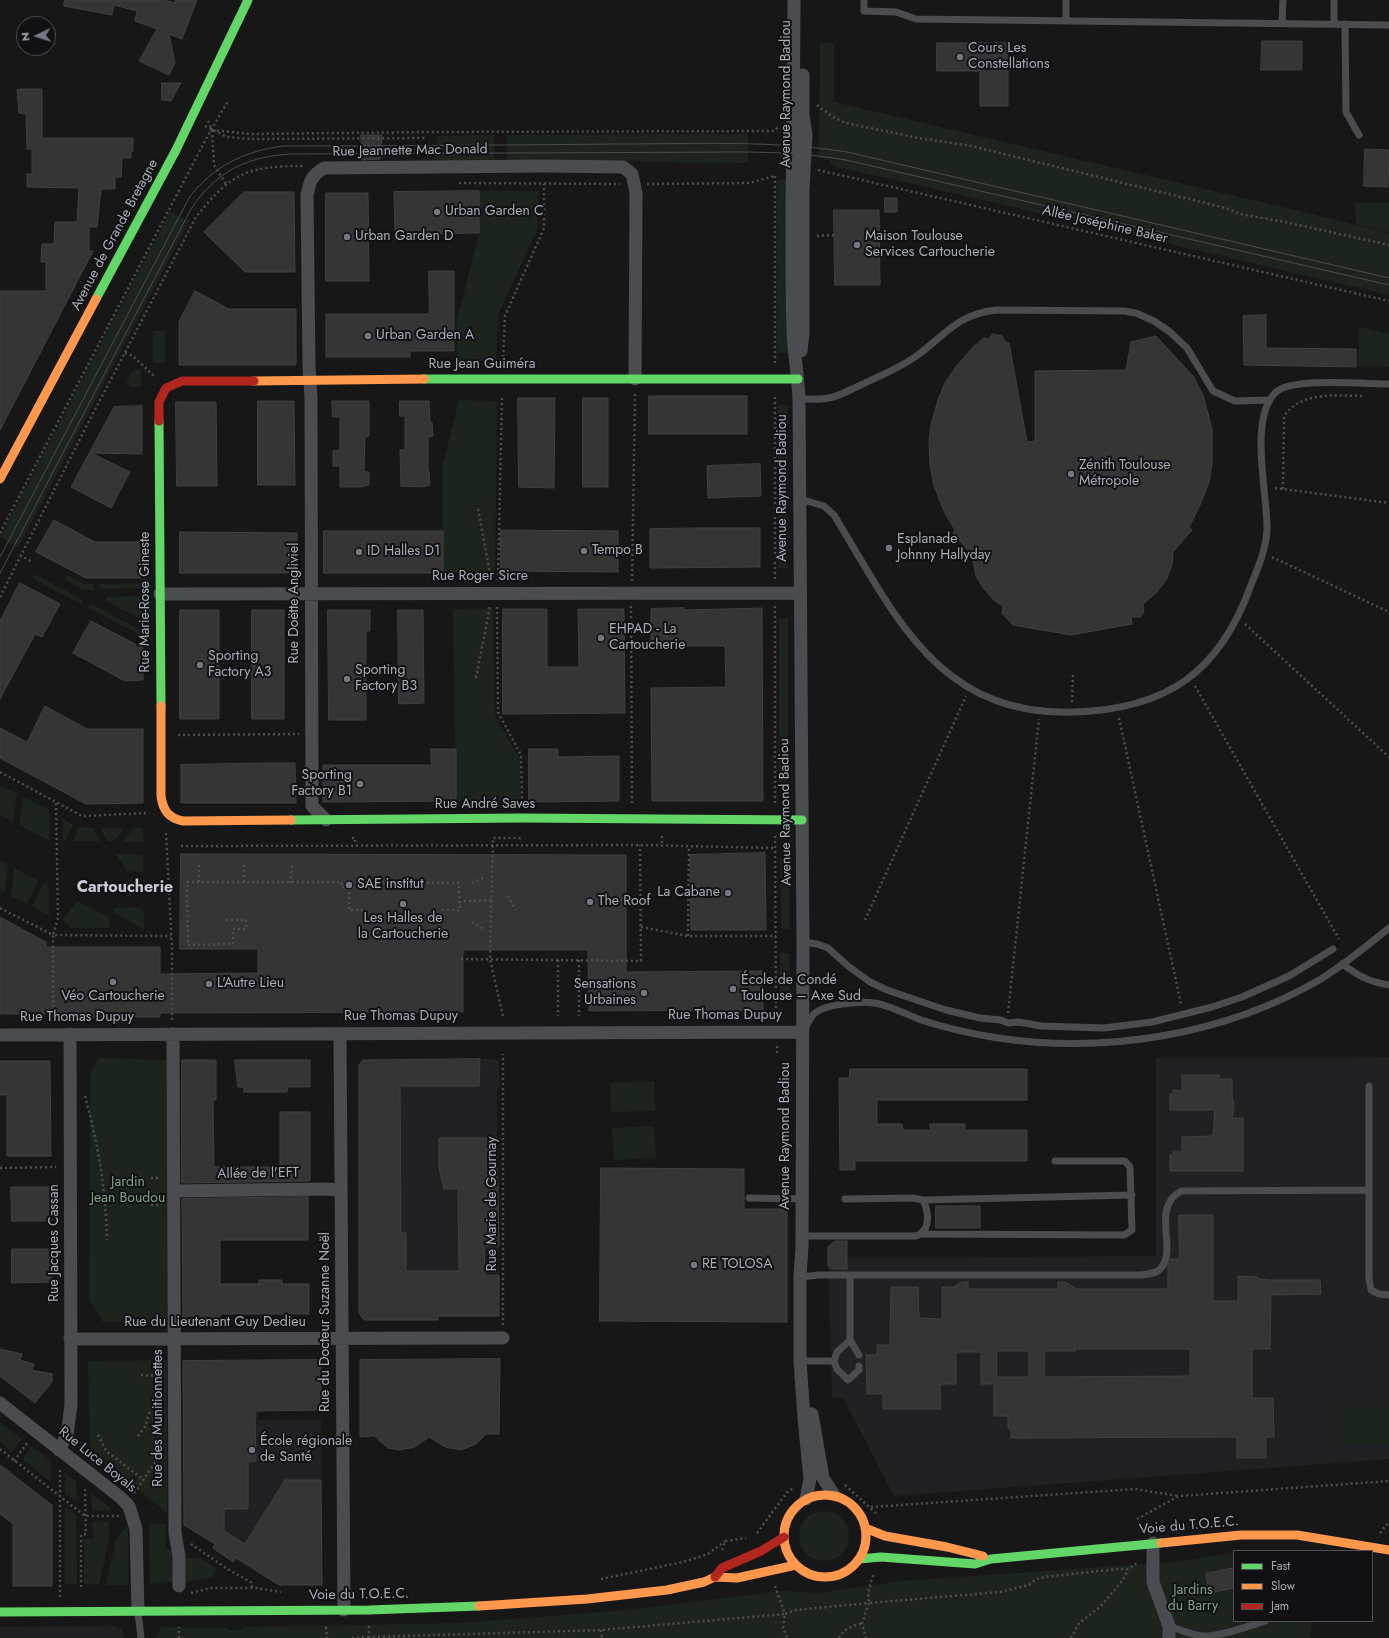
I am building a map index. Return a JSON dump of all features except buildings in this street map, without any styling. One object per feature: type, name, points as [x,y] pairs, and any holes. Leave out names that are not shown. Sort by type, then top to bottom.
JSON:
[{"type":"street","name":"Avenue de Grande Bretagne","points":[[0,480],[176,150],[248,0]]},
{"type":"street","name":"Avenue Raymond Badiou","points":[[794,0],[792,153],[793,333],[799,398],[799,592],[803,942],[802,1241],[805,1361],[804,1418],[816,1478],[834,1495]]},
{"type":"street","name":"Avenue Raymond Badiou","points":[[798,379],[803,333],[802,189],[806,135],[803,115],[803,0]]},
{"type":"street","name":"Rue Jeannette Mac Donald","points":[[309,381],[307,195],[309,184],[314,174],[324,168],[536,166],[623,167],[632,174],[635,184]]},
{"type":"street","points":[[635,184],[635,379]]},
{"type":"street","name":"Rue Jean Guiméra","points":[[166,388],[182,381],[502,378],[798,379]]},
{"type":"street","name":"Rue Doëtte Angliviel","points":[[309,381],[311,398],[312,806],[326,820]]},
{"type":"street","name":"Rue Marie-Rose Gineste","points":[[166,388],[159,402],[161,796],[163,808],[169,817]]},
{"type":"street","name":"Rue Roger Sicre","points":[[160,594],[799,592]]},
{"type":"street","name":"Rue André Saves","points":[[169,817],[175,820],[183,821],[522,818],[802,820]]},
{"type":"street","name":"Rue Thomas Dupuy","points":[[0,1035],[802,1032]]},
{"type":"street","name":"Rue Jacques Cassan","points":[[59,1450],[67,1435],[71,1405],[70,1034]]},
{"type":"street","name":"Rue des Munitionnettes","points":[[173,1034],[175,1533],[184,1590]]},
{"type":"street","name":"Rue du Docteur Suzanne Noël","points":[[340,1034],[344,1610]]},
{"type":"street","name":"Allée de l'EFT","points":[[174,1191],[342,1190]]},
{"type":"street","name":"Rue du Lieutenant Guy Dedieu","points":[[70,1340],[175,1338],[503,1338]]},
{"type":"street","name":"Rue Luce Boyals","points":[[0,1403],[129,1506],[136,1528],[138,1611]]},
{"type":"street","name":"Avenue Raymond Badiou","points":[[806,1499],[816,1478]]},
{"type":"street","points":[[819,1495],[834,1495],[845,1500],[854,1507],[861,1516],[865,1528],[866,1539],[864,1550],[859,1559],[848,1570],[836,1576],[821,1577],[807,1573],[796,1565],[787,1552],[784,1537],[785,1525],[789,1515],[796,1506],[806,1499],[819,1495]]},
{"type":"street","name":"Voie du T.O.E.C.","points":[[865,1528],[885,1536],[947,1548],[991,1559]]},
{"type":"street","name":"Voie du T.O.E.C.","points":[[859,1559],[881,1557],[975,1564],[991,1559],[1241,1535],[1297,1534],[1389,1550]]},
{"type":"street","name":"Voie du T.O.E.C.","points":[[715,1578],[722,1568],[761,1551],[784,1537]]},
{"type":"street","points":[[1152,1544],[1153,1582],[1169,1632]]},
{"type":"street","name":"Voie du T.O.E.C.","points":[[0,1612],[344,1610],[486,1606],[587,1599],[667,1590],[704,1582],[715,1578],[737,1578],[796,1565]]},
{"type":"lane","points":[[864,0],[864,11],[896,12],[916,19],[1389,25]]},
{"type":"lane","points":[[1066,0],[1066,21]]},
{"type":"lane","points":[[1282,23],[1283,0]]},
{"type":"lane","points":[[1334,0],[1334,24]]},
{"type":"lane","points":[[1345,24],[1346,112],[1359,135]]},
{"type":"lane","points":[[799,398],[830,398],[841,394],[897,368],[916,357],[955,325],[967,318],[980,312],[996,310],[1124,311],[1136,313],[1154,321],[1170,332],[1187,348],[1213,391],[1235,400],[1270,400]]},
{"type":"lane","points":[[800,499],[824,506],[834,515],[898,621],[925,653],[943,671],[970,689],[998,702],[1040,712],[1072,712],[1117,708],[1143,702],[1176,687],[1190,677],[1214,655],[1229,635],[1238,618],[1263,553],[1267,529],[1261,458],[1263,419],[1265,409],[1276,392],[1282,388],[1292,385],[1318,383],[1389,384]]},
{"type":"lane","points":[[802,1032],[815,1012],[850,1002],[862,1002],[875,1003],[949,1028],[998,1038],[1076,1045],[1117,1042],[1161,1036],[1220,1022],[1274,1002],[1320,979],[1350,959],[1389,928]]},
{"type":"lane","points":[[803,942],[817,944],[828,948],[863,977],[887,990],[946,1010],[980,1018],[1001,1020],[1008,1023],[1019,1022],[1041,1026],[1104,1028],[1152,1022],[1242,997],[1265,988],[1333,949]]},
{"type":"lane","points":[[1342,964],[1359,976],[1373,982],[1389,985]]},
{"type":"lane","points":[[1369,1086],[1370,1284],[1371,1290],[1379,1294],[1389,1295]]},
{"type":"lane","points":[[802,1241],[916,1236],[923,1234],[1124,1235],[1132,1230],[1130,1167],[1125,1161],[1055,1161]]},
{"type":"lane","points":[[804,1276],[1133,1275],[1154,1273],[1162,1268],[1166,1257],[1166,1210],[1169,1202],[1181,1191],[1369,1190]]},
{"type":"lane","points":[[845,1199],[913,1198],[923,1200],[1132,1195]]},
{"type":"lane","points":[[749,1198],[802,1199]]},
{"type":"lane","points":[[923,1200],[926,1207],[927,1227],[923,1234]]},
{"type":"lane","points":[[850,1276],[850,1340],[859,1355]]},
{"type":"lane","points":[[850,1340],[837,1352],[834,1361],[837,1369],[848,1380],[859,1370],[859,1366]]},
{"type":"lane","points":[[805,1361],[834,1361]]},
{"type":"lane","points":[[138,1611],[141,1638]]},
{"type":"lane","points":[[1169,1632],[1184,1632],[1204,1636],[1234,1630],[1262,1622]]},
{"type":"path","points":[[0,533],[228,101]]},
{"type":"path","points":[[816,105],[832,117],[846,123],[918,138],[971,146],[1218,206],[1240,214],[1285,222],[1389,246]]},
{"type":"path","points":[[206,118],[212,130],[214,165],[226,184]]},
{"type":"path","points":[[212,130],[251,134],[774,131],[783,123]]},
{"type":"path","points":[[212,130],[227,137],[252,139],[427,138]]},
{"type":"path","points":[[0,597],[124,353],[196,217],[214,194],[236,177],[276,166],[306,166]]},
{"type":"path","name":"Allée Joséphine Baker","points":[[817,170],[1389,301]]},
{"type":"path","points":[[451,182],[635,184],[749,183],[775,176],[781,172]]},
{"type":"path","points":[[775,176],[775,848],[777,1054]]},
{"type":"path","points":[[502,365],[505,316],[544,228],[544,191]]},
{"type":"path","points":[[817,236],[835,235]]},
{"type":"path","points":[[124,353],[133,356],[156,377]]},
{"type":"path","points":[[1283,489],[1284,416],[1290,407],[1303,400],[1321,396],[1366,396]]},
{"type":"path","points":[[1264,487],[1389,503]]},
{"type":"path","points":[[1263,553],[1389,612]]},
{"type":"path","points":[[20,556],[32,562]]},
{"type":"path","points":[[1238,618],[1389,757]]},
{"type":"path","points":[[1072,712],[1073,672]]},
{"type":"path","points":[[1190,677],[1350,959]]},
{"type":"path","points":[[864,920],[970,689]]},
{"type":"path","points":[[1117,708],[1184,1014]]},
{"type":"path","points":[[1008,1023],[1040,712]]},
{"type":"path","points":[[178,735],[311,734]]},
{"type":"path","points":[[0,772],[82,816],[149,813],[154,815]]},
{"type":"path","points":[[53,1023],[53,935],[58,918],[56,802]]},
{"type":"path","points":[[165,829],[171,936],[173,1034]]},
{"type":"path","points":[[503,1016],[490,959],[492,845],[493,838],[523,838]]},
{"type":"path","points":[[180,846],[640,845],[775,848]]},
{"type":"path","points":[[461,959],[641,961],[640,845]]},
{"type":"path","points":[[688,936],[689,846]]},
{"type":"path","points":[[199,864],[199,882]]},
{"type":"path","points":[[244,864],[244,882]]},
{"type":"path","points":[[291,883],[292,864]]},
{"type":"path","points":[[472,883],[485,877]]},
{"type":"path","points":[[226,920],[246,920],[246,929],[233,929],[233,944],[188,945],[187,882],[341,882],[341,887],[358,887],[358,882],[459,883],[460,910],[440,910]]},
{"type":"path","points":[[349,887],[349,910],[366,910]]},
{"type":"path","points":[[508,896],[516,910]]},
{"type":"path","points":[[464,901],[491,900]]},
{"type":"path","points":[[0,908],[53,935],[171,936]]},
{"type":"path","points":[[472,922],[484,929]]},
{"type":"path","points":[[641,927],[688,936],[776,936]]},
{"type":"path","points":[[558,960],[558,1016]]},
{"type":"path","points":[[579,960],[579,1016]]},
{"type":"path","name":"Rue Marie de Gournay","points":[[503,1054],[503,1338]]},
{"type":"path","points":[[85,1095],[98,1148],[107,1212],[107,1240]]},
{"type":"path","points":[[0,1168],[71,1167]]},
{"type":"path","points":[[138,1436],[145,1427],[163,1370]]},
{"type":"path","points":[[142,1375],[161,1376]]},
{"type":"path","points":[[98,1434],[106,1451],[144,1480]]},
{"type":"path","points":[[14,1461],[30,1439]]},
{"type":"path","points":[[0,1450],[85,1516],[123,1516]]},
{"type":"path","points":[[133,1493],[144,1480],[161,1454]]},
{"type":"path","points":[[60,1463],[60,1611]]},
{"type":"path","points":[[756,1535],[788,1491],[816,1478],[836,1476],[881,1518]]},
{"type":"path","points":[[871,1508],[1135,1489],[1179,1496],[1389,1481]]},
{"type":"path","points":[[81,1587],[81,1535],[86,1534],[85,1483]]},
{"type":"path","points":[[1137,1520],[1179,1496]]},
{"type":"path","points":[[1378,1536],[1389,1522]]},
{"type":"path","points":[[175,1533],[226,1568],[252,1583],[252,1588]]},
{"type":"path","points":[[594,1580],[683,1562],[708,1554],[725,1541]]},
{"type":"path","points":[[1071,1638],[1079,1623],[1100,1607],[1123,1580],[1128,1569],[1140,1561]]},
{"type":"path","points":[[352,1638],[601,1630],[785,1614],[796,1610],[1000,1592],[1029,1585],[1036,1579],[1045,1577],[1128,1569]]},
{"type":"path","points":[[866,1638],[862,1622],[869,1603],[868,1593],[874,1570]]},
{"type":"path","points":[[774,1584],[785,1614],[783,1628],[788,1638]]},
{"type":"path","points":[[184,1590],[211,1588],[252,1588],[285,1592]]},
{"type":"path","points":[[369,1622],[369,1637]]},
{"type":"path","points":[[839,1638],[842,1633],[849,1628],[862,1622]]},
{"type":"path","points":[[179,1626],[179,1638]]},
{"type":"path","points":[[601,1630],[602,1638]]},
{"type":"shaded area","points":[[1389,1057],[1389,1459],[894,1496],[843,1398],[832,1397],[828,1258],[1156,1256],[1156,1058]]},
{"type":"shaded area","points":[[363,1060],[498,1060],[500,1087],[497,1088],[499,1316],[438,1316],[438,1320],[365,1320],[359,1312],[359,1065]]},
{"type":"shaded area","name":"École régionale de Santé","points":[[254,1360],[254,1400],[259,1400],[258,1420],[321,1420],[322,1585],[236,1558],[233,1562],[213,1548],[215,1544],[184,1525],[183,1361]]},
{"type":"shaded area","points":[[113,1626],[122,1629],[124,1638],[0,1638],[0,1627]]},
{"type":"green space","points":[[820,43],[834,43],[834,102],[1389,233],[1389,295],[835,167],[828,159],[819,158]]},
{"type":"green space","points":[[748,134],[748,163],[642,161],[507,162],[507,135]]},
{"type":"green space","points":[[494,135],[494,163],[437,163],[437,136]]},
{"type":"green space","points":[[788,179],[789,353],[777,353],[777,180]]},
{"type":"green space","points":[[479,191],[539,191],[538,228],[498,315],[496,360],[457,363],[457,319],[479,235]]},
{"type":"green space","points":[[1355,203],[1389,203],[1389,232],[1356,224]]},
{"type":"green space","points":[[170,212],[189,221],[18,548],[0,537]]},
{"type":"green space","points":[[1359,327],[1389,334],[1389,367],[1358,366]]},
{"type":"green space","points":[[153,331],[165,331],[165,363],[153,363]]},
{"type":"green space","points":[[133,370],[141,370],[141,387],[129,387],[129,384],[126,383]]},
{"type":"green space","points":[[459,400],[497,401],[495,573],[443,573],[442,468]]},
{"type":"green space","points":[[778,405],[788,405],[788,568],[778,568]]},
{"type":"green space","points":[[34,574],[83,600],[81,604],[32,578]]},
{"type":"green space","points":[[67,575],[85,584],[94,584],[94,590],[83,590],[65,579]]},
{"type":"green space","points":[[141,583],[142,588],[100,589],[99,584]]},
{"type":"green space","points":[[141,596],[142,620],[106,601],[106,597]]},
{"type":"green space","points":[[90,603],[142,631],[142,636],[88,608]]},
{"type":"green space","points":[[493,608],[495,716],[520,759],[520,801],[456,801],[453,609]]},
{"type":"green space","points":[[779,618],[788,619],[788,782],[779,782]]},
{"type":"green space","points":[[0,785],[17,794],[13,822],[0,815]]},
{"type":"green space","points":[[23,797],[49,810],[49,840],[19,825]]},
{"type":"green space","points":[[62,818],[73,825],[65,841],[63,839]]},
{"type":"green space","points":[[78,827],[93,828],[100,841],[73,841]]},
{"type":"green space","points":[[101,828],[124,828],[114,841],[107,841]]},
{"type":"green space","points":[[133,828],[143,828],[143,842],[123,842]]},
{"type":"green space","points":[[116,854],[143,855],[143,872],[127,871]]},
{"type":"green space","points":[[780,857],[789,857],[790,929],[781,929]]},
{"type":"green space","points":[[0,860],[8,865],[5,893],[0,890]]},
{"type":"green space","points":[[14,868],[39,881],[27,904],[11,896]]},
{"type":"green space","points":[[44,883],[49,887],[49,916],[32,906]]},
{"type":"green space","points":[[77,901],[109,917],[110,928],[72,928],[62,920]]},
{"type":"green space","points":[[140,907],[144,912],[144,930],[115,913],[114,908]]},
{"type":"green space","points":[[780,953],[789,953],[790,996],[780,996]]},
{"type":"green space","name":"Jardin Jean Boudou","points":[[98,1058],[167,1060],[167,1322],[103,1322],[89,1300],[90,1076]]},
{"type":"green space","points":[[654,1081],[655,1111],[611,1112],[610,1083]]},
{"type":"green space","points":[[654,1126],[656,1158],[614,1160],[612,1128]]},
{"type":"green space","points":[[167,1360],[167,1513],[90,1451],[88,1361]]},
{"type":"green space","points":[[1343,1407],[1389,1407],[1389,1445],[1343,1445]]},
{"type":"green space","points":[[0,1422],[22,1439],[12,1452],[0,1442]]},
{"type":"green space","points":[[32,1446],[51,1461],[51,1482],[22,1459]]},
{"type":"green space","points":[[65,1473],[76,1481],[77,1502],[65,1494]]},
{"type":"green space","points":[[91,1493],[110,1507],[110,1511],[92,1511]]},
{"type":"green space","points":[[65,1506],[76,1515],[77,1584],[65,1584]]},
{"type":"green space","points":[[819,1511],[829,1511],[842,1518],[849,1531],[849,1541],[842,1554],[829,1561],[819,1561],[810,1557],[803,1550],[799,1541],[799,1531],[803,1522],[810,1515]]},
{"type":"green space","points":[[93,1522],[109,1522],[109,1539],[99,1585],[84,1584],[84,1539],[93,1539]]},
{"type":"green space","points":[[149,1524],[166,1524],[166,1549],[173,1550],[174,1582],[150,1584]]},
{"type":"green space","points":[[128,1525],[128,1585],[106,1585],[116,1539]]},
{"type":"green space","name":"Jardins du Barry","points":[[1233,1553],[1233,1622],[1312,1622],[1310,1638],[156,1638],[161,1627],[229,1628],[230,1630],[241,1630],[243,1627],[462,1623],[627,1610],[782,1591],[819,1593],[903,1581],[1174,1562]]},
{"type":"green space","points":[[185,1558],[200,1558],[217,1569],[212,1577],[185,1582]]},
{"type":"tram line","points":[[0,557],[189,198],[208,178],[230,162],[242,156],[269,148],[283,146],[704,143],[761,144],[818,148],[847,152],[1389,278]]},
{"type":"tram line","points":[[0,573],[191,209],[201,196],[221,176],[245,163],[259,159],[290,154],[738,152],[819,156],[846,160],[1389,285]]},
{"type":"traffic: fast","points":[[96,299],[176,150],[248,0]]},
{"type":"traffic: fast","points":[[424,379],[798,379]]},
{"type":"traffic: fast","points":[[159,421],[161,706]]},
{"type":"traffic: fast","points":[[291,820],[522,818],[802,820]]},
{"type":"traffic: fast","points":[[859,1559],[881,1557],[975,1564],[991,1559],[1161,1543]]},
{"type":"traffic: fast","points":[[0,1612],[369,1610],[479,1606]]},
{"type":"traffic: slow","points":[[0,479],[96,299]]},
{"type":"traffic: slow","points":[[254,381],[424,379]]},
{"type":"traffic: slow","points":[[161,706],[161,796],[167,813],[174,818],[183,821],[291,820]]},
{"type":"traffic: slow","points":[[825,1495],[841,1498],[854,1507],[863,1520],[866,1536],[863,1552],[854,1565],[841,1574],[825,1577],[809,1574],[796,1565],[787,1552],[784,1536],[787,1520],[796,1507],[809,1498],[825,1495]]},
{"type":"traffic: slow","points":[[865,1528],[885,1536],[947,1547],[983,1556]]},
{"type":"traffic: slow","points":[[1161,1543],[1241,1535],[1297,1535],[1389,1550]]},
{"type":"traffic: slow","points":[[479,1606],[587,1599],[667,1590],[704,1582],[715,1577],[737,1578],[796,1565]]},
{"type":"traffic: jam","points":[[159,421],[159,402],[166,388],[182,381],[254,381]]},
{"type":"traffic: jam","points":[[715,1577],[722,1568],[761,1551],[784,1537]]},
{"type":"place","name":"Cours Les Constellations","points":[[960,57]]},
{"type":"place","name":"Urban Garden C","points":[[437,212]]},
{"type":"place","name":"Urban Garden D","points":[[347,237]]},
{"type":"place","name":"Maison Toulouse Services Cartoucherie","points":[[857,245]]},
{"type":"place","name":"Urban Garden A","points":[[368,336]]},
{"type":"place","name":"Zénith Toulouse Métropole","points":[[1071,474]]},
{"type":"place","name":"Esplanade Johnny Hallyday","points":[[889,548]]},
{"type":"place","name":"Tempo B","points":[[584,551]]},
{"type":"place","name":"ID Halles D1","points":[[359,552]]},
{"type":"place","name":"EHPAD - La Cartoucherie","points":[[601,638]]},
{"type":"place","name":"Sporting Factory A3","points":[[200,665]]},
{"type":"place","name":"Sporting Factory B3","points":[[347,679]]},
{"type":"place","name":"Sporting Factory B1","points":[[360,784]]},
{"type":"place","name":"SAE institut","points":[[349,885]]},
{"type":"place","name":"La Cabane","points":[[728,893]]},
{"type":"place","name":"The Roof","points":[[590,902]]},
{"type":"place","name":"Les Halles de la Cartoucherie","points":[[403,904]]},
{"type":"place","name":"Véo Cartoucherie","points":[[113,982]]},
{"type":"place","name":"L'Autre Lieu","points":[[209,984]]},
{"type":"place","name":"École de Condé Toulouse – Axe Sud","points":[[733,989]]},
{"type":"place","name":"Sensations Urbaines","points":[[644,993]]},
{"type":"place","name":"RE TOLOSA","points":[[694,1265]]},
{"type":"place","name":"École régionale de Santé","points":[[252,1450]]},
{"type":"district","name":"Cartoucherie","points":[[125,888]]}]
